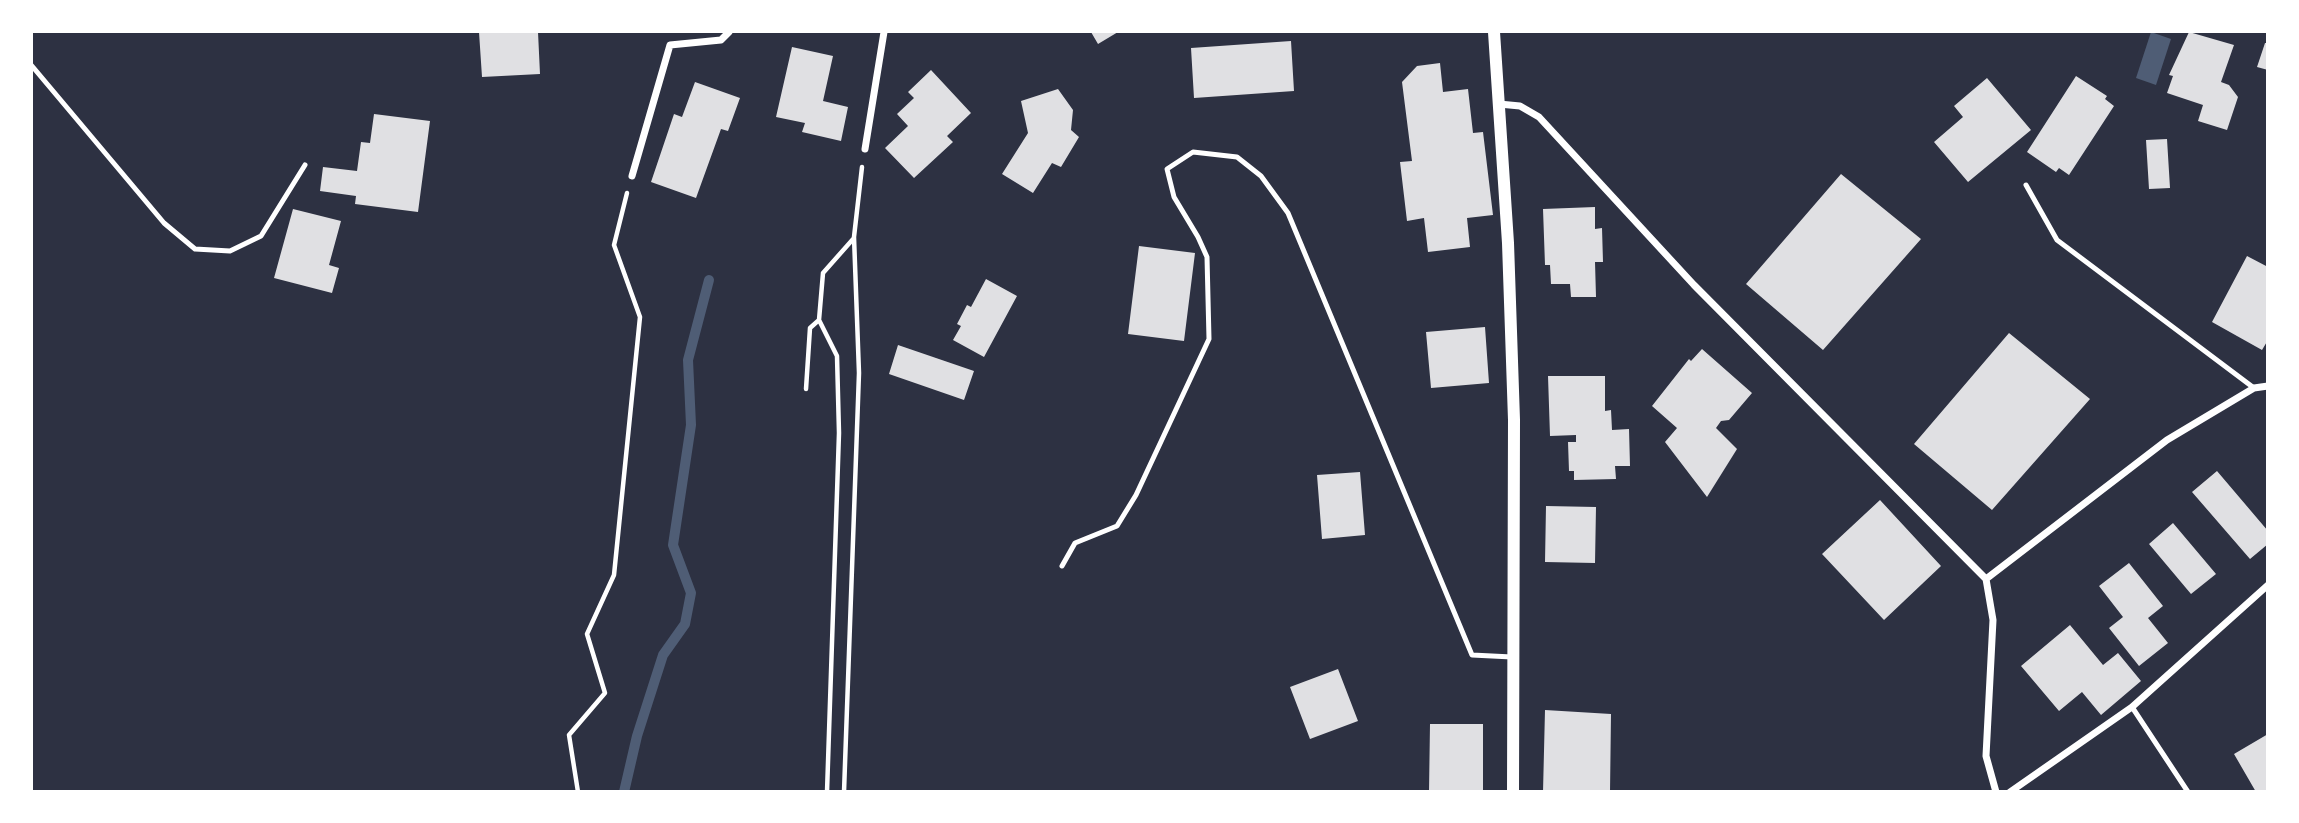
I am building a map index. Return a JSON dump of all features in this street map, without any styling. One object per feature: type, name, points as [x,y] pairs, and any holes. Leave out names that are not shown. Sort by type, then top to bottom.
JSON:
[{"type":"street","points":[[632,176],[670,45],[721,40],[729,32]]},
{"type":"street","points":[[864,149],[884,32]]},
{"type":"street","points":[[1494,32],[1508,243],[1514,406],[1513,792]]},
{"type":"street","points":[[1499,104],[1520,106],[1539,117],[1693,285],[1986,579],[1993,620],[1986,756],[1996,792]]},
{"type":"street","points":[[1986,579],[2167,440],[2254,388],[2267,386]]},
{"type":"street","points":[[2010,792],[2132,707],[2267,585]]},
{"type":"lane","points":[[32,66],[104,148],[164,223],[195,249],[230,251],[261,236],[305,165]]},
{"type":"lane","points":[[1062,566],[1075,543],[1117,526],[1136,495],[1209,339],[1207,257],[1174,197],[1167,169],[1193,152],[1237,157],[1261,176],[1289,214],[1472,654],[1515,657]]},
{"type":"lane","points":[[2026,185],[2057,240],[2254,388]]},
{"type":"lane","points":[[2132,707],[2188,792]]},
{"type":"path","points":[[844,792],[859,373],[854,237],[864,149]]},
{"type":"path","points":[[578,792],[569,735],[605,693],[587,634],[614,575],[640,317],[614,245],[632,176]]},
{"type":"path","points":[[827,792],[839,433],[837,356],[819,320],[823,273],[854,237]]},
{"type":"path","points":[[806,389],[810,328],[819,320]]},
{"type":"water","points":[[2151,32],[2171,39],[2156,85],[2136,78]]},
{"type":"building","points":[[479,32],[538,32],[540,74],[482,77]]},
{"type":"building","points":[[1091,32],[1118,32],[1098,44]]},
{"type":"building","points":[[2189,32],[2234,45],[2221,82],[2229,85],[2238,97],[2227,130],[2198,121],[2203,105],[2167,93],[2173,76],[2169,75]]},
{"type":"building","points":[[1291,41],[1294,91],[1194,98],[1191,48]]},
{"type":"building","points":[[2265,43],[2268,43],[2268,70],[2257,67]]},
{"type":"building","points":[[792,47],[833,56],[823,101],[848,107],[841,141],[802,132],[805,123],[776,117]]},
{"type":"building","points":[[1440,63],[1443,92],[1468,89],[1473,133],[1483,132],[1493,215],[1467,218],[1470,247],[1428,252],[1424,218],[1407,221],[1400,162],[1412,161],[1402,82],[1417,66]]},
{"type":"building","points":[[931,70],[971,113],[947,136],[953,142],[914,178],[885,148],[908,126],[897,114],[914,98],[908,92]]},
{"type":"building","points":[[2076,76],[2107,96],[2105,99],[2114,106],[2069,175],[2059,168],[2056,172],[2027,152]]},
{"type":"building","points":[[1987,78],[2031,130],[1968,182],[1934,142],[1963,117],[1954,106]]},
{"type":"building","points":[[695,82],[740,98],[728,131],[721,129],[696,198],[651,182],[674,114],[682,117]]},
{"type":"building","points":[[1058,89],[1073,110],[1071,130],[1079,137],[1061,167],[1052,163],[1033,193],[1002,174],[1028,133],[1021,101]]},
{"type":"building","points":[[374,114],[430,121],[418,212],[355,204],[356,196],[320,191],[323,167],[357,171],[361,142],[370,143]]},
{"type":"building","points":[[2167,139],[2170,188],[2149,189],[2146,140]]},
{"type":"building","points":[[1841,174],[1921,239],[1823,350],[1746,284]]},
{"type":"building","points":[[1595,207],[1595,229],[1602,228],[1603,262],[1595,262],[1596,297],[1571,297],[1570,284],[1551,284],[1550,265],[1545,265],[1543,209]]},
{"type":"building","points":[[293,209],[341,221],[329,265],[339,268],[332,293],[274,278]]},
{"type":"building","points":[[1139,246],[1195,253],[1184,341],[1128,334]]},
{"type":"building","points":[[2247,256],[2268,267],[2268,340],[2262,350],[2212,322]]},
{"type":"building","points":[[986,279],[1017,296],[984,357],[953,340],[961,326],[957,324],[967,305],[971,307]]},
{"type":"building","points":[[1485,327],[1489,383],[1431,388],[1426,332]]},
{"type":"building","points":[[2009,333],[2090,399],[1992,510],[1914,444]]},
{"type":"building","points":[[898,345],[974,371],[964,400],[889,374]]},
{"type":"building","points":[[1702,349],[1752,393],[1729,420],[1721,421],[1716,428],[1737,449],[1707,497],[1665,442],[1677,428],[1652,406],[1689,359],[1691,361]]},
{"type":"building","points":[[1548,376],[1605,376],[1605,411],[1611,410],[1612,430],[1629,429],[1630,466],[1615,466],[1616,479],[1574,480],[1574,471],[1569,471],[1568,442],[1576,442],[1576,435],[1550,436]]},
{"type":"building","points":[[2217,471],[2268,531],[2268,544],[2250,559],[2192,492]]},
{"type":"building","points":[[1360,472],[1365,535],[1322,539],[1317,475]]},
{"type":"building","points":[[1880,500],[1941,566],[1884,620],[1822,554]]},
{"type":"building","points":[[1546,506],[1596,507],[1595,563],[1545,562]]},
{"type":"building","points":[[2173,523],[2216,574],[2191,594],[2149,544]]},
{"type":"building","points":[[2129,563],[2163,606],[2148,618],[2168,643],[2139,666],[2109,628],[2123,617],[2099,586]]},
{"type":"building","points":[[2070,625],[2103,665],[2118,653],[2141,681],[2101,715],[2082,692],[2059,711],[2021,666]]},
{"type":"building","points":[[1338,669],[1358,721],[1310,739],[1290,687]]},
{"type":"building","points":[[1545,710],[1611,714],[1610,792],[1543,792]]},
{"type":"building","points":[[1430,724],[1483,724],[1483,792],[1429,792]]},
{"type":"building","points":[[2268,734],[2268,792],[2256,792],[2234,754]]},
{"type":"waterway","points":[[624,792],[637,736],[663,655],[685,624],[691,593],[673,545],[691,425],[688,360],[709,280]]}]
